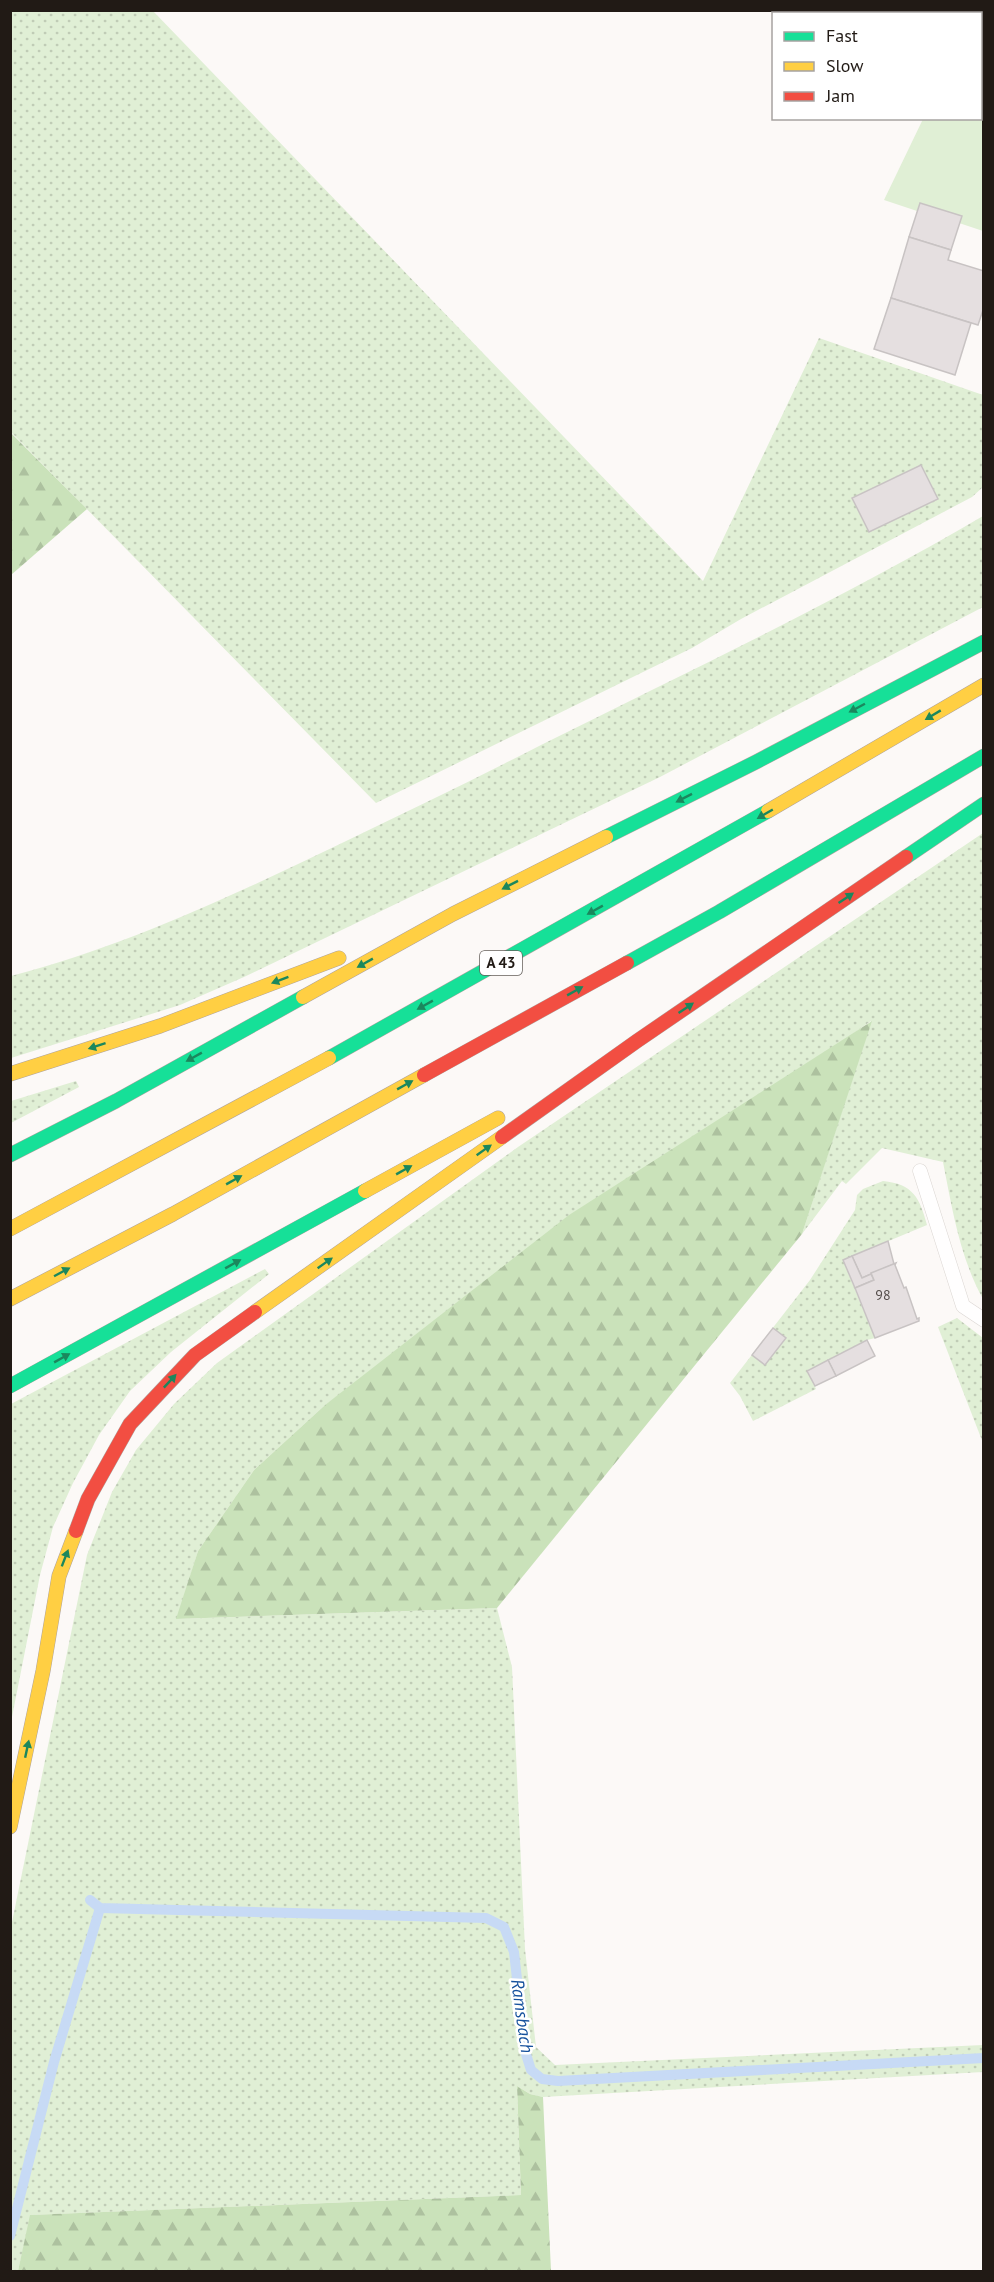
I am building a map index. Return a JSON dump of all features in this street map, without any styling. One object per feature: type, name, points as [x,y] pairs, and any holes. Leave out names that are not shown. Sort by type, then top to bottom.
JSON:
[{"type":"highway","points":[[10,1155],[116,1101],[453,914],[746,767],[984,642]]},
{"type":"highway","name":"A 43","points":[[10,1229],[152,1155],[503,962],[771,811],[984,685]]},
{"type":"highway","points":[[10,1299],[184,1208],[708,918],[984,756]]},
{"type":"highway","points":[[10,1827],[43,1671],[59,1576],[88,1498],[130,1424],[195,1355],[638,1041],[984,804]]},
{"type":"highway","points":[[10,1074],[160,1026],[453,914]]},
{"type":"highway","points":[[10,1386],[638,1041]]},
{"type":"lane","points":[[920,1171],[934,1222],[963,1306],[984,1320]]},
{"type":"green space","points":[[10,11],[153,11],[703,581],[819,338],[983,395],[983,487],[972,497],[741,619],[692,648],[376,803],[11,432]]},
{"type":"green space","points":[[982,17],[984,19],[983,231],[959,223],[920,203],[917,211],[884,200],[923,120],[982,120]]},
{"type":"green space","points":[[10,432],[87,509],[11,575],[10,575]]},
{"type":"green space","points":[[983,516],[983,607],[660,777],[244,977],[180,1005],[11,1058],[11,976],[96,950],[179,918],[301,862],[466,783],[764,634],[874,577]]},
{"type":"green space","points":[[983,833],[983,1299],[963,1250],[943,1162],[882,1148],[846,1184],[842,1181],[802,1234],[871,1021],[325,1405],[254,1470],[198,1551],[177,1619],[497,1608],[512,1667],[525,1949],[536,2047],[555,2065],[983,2045],[983,2072],[543,2097],[530,2094],[517,2086],[521,2195],[31,2215],[18,2271],[11,2272],[11,1927],[87,1555],[112,1492],[136,1450],[174,1404],[217,1363],[518,1147]]},
{"type":"green space","points":[[872,1021],[802,1234],[497,1608],[176,1619],[198,1551],[254,1470],[325,1405],[569,1215]]},
{"type":"green space","points":[[76,1081],[79,1087],[11,1123],[11,1101]]},
{"type":"green space","points":[[883,1181],[902,1185],[914,1194],[927,1225],[843,1260],[875,1338],[808,1371],[816,1389],[753,1421],[740,1396],[730,1383],[810,1280],[855,1210],[857,1195],[863,1189]]},
{"type":"green space","points":[[265,1269],[269,1274],[171,1352],[130,1391],[99,1435],[53,1527],[40,1575],[11,1722],[11,1404]]},
{"type":"green space","points":[[957,1318],[983,1338],[983,1443],[938,1327]]},
{"type":"green space","points":[[517,2086],[530,2094],[543,2097],[551,2271],[18,2271],[30,2215],[521,2195]]},
{"type":"building","points":[[920,203],[962,216],[951,250],[909,237]]},
{"type":"building","points":[[909,237],[951,250],[948,260],[984,271],[984,307],[978,325],[891,298]]},
{"type":"building","points":[[891,298],[971,323],[955,375],[874,349]]},
{"type":"building","points":[[921,465],[938,499],[869,532],[852,498]]},
{"type":"building","points":[[888,1241],[894,1264],[862,1278],[852,1256]]},
{"type":"building","points":[[852,1256],[862,1278],[871,1274],[874,1280],[855,1288],[843,1260]]},
{"type":"building","points":[[896,1263],[919,1321],[875,1338],[855,1288],[874,1280],[871,1273]]},
{"type":"building","points":[[773,1328],[786,1338],[765,1365],[752,1355]]},
{"type":"building","points":[[867,1340],[875,1356],[836,1376],[828,1360]]},
{"type":"building","points":[[828,1360],[836,1376],[815,1386],[807,1371]]},
{"type":"waterway","name":"Ramsbach","points":[[90,1900],[100,1908],[486,1918],[504,1927],[514,1952],[525,2051],[531,2070],[542,2079],[558,2081],[984,2058]]},
{"type":"waterway","points":[[10,2236],[54,2062],[100,1908]]},
{"type":"traffic: fast","points":[[606,837],[756,762],[984,642]]},
{"type":"traffic: fast","points":[[627,963],[719,912],[984,756]]},
{"type":"traffic: fast","points":[[906,857],[984,804]]},
{"type":"traffic: fast","points":[[329,1058],[768,811]]},
{"type":"traffic: fast","points":[[10,1155],[116,1101],[303,997]]},
{"type":"traffic: fast","points":[[10,1386],[365,1191]]},
{"type":"traffic: slow","points":[[768,811],[984,685]]},
{"type":"traffic: slow","points":[[303,997],[453,914],[606,837]]},
{"type":"traffic: slow","points":[[10,1074],[160,1026],[339,958]]},
{"type":"traffic: slow","points":[[10,1229],[329,1058]]},
{"type":"traffic: slow","points":[[10,1299],[173,1214],[424,1075]]},
{"type":"traffic: slow","points":[[365,1191],[498,1118]]},
{"type":"traffic: slow","points":[[255,1312],[502,1137]]},
{"type":"traffic: slow","points":[[10,1827],[43,1671],[59,1576],[76,1531]]},
{"type":"traffic: jam","points":[[502,1137],[637,1041],[906,857]]},
{"type":"traffic: jam","points":[[424,1075],[627,963]]},
{"type":"traffic: jam","points":[[76,1531],[88,1499],[130,1424],[195,1355],[255,1312]]}]
